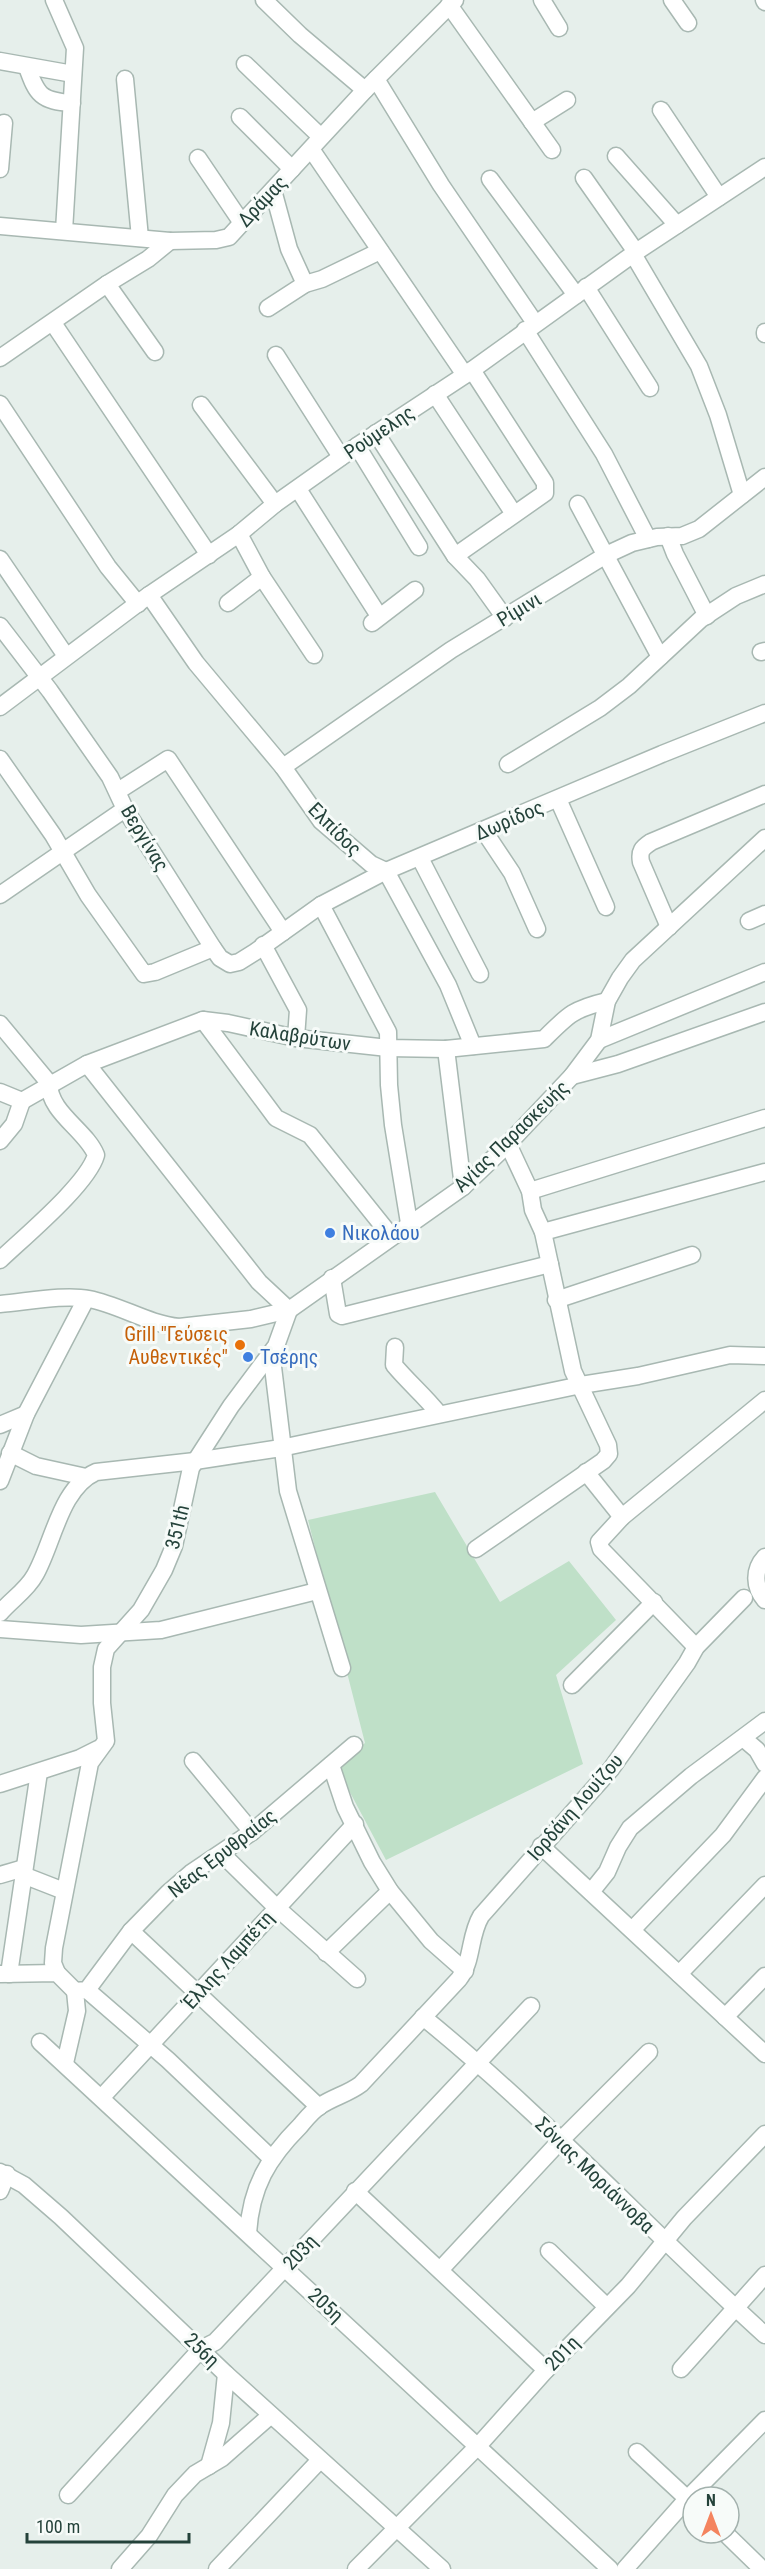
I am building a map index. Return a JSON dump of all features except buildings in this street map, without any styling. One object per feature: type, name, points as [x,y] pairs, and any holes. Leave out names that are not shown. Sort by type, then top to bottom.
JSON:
[{"type":"street","points":[[54,0],[75,48],[64,231]]},
{"type":"street","points":[[264,0],[300,35],[370,84],[441,185],[530,327],[623,487],[648,539]]},
{"type":"street","points":[[542,0],[559,28]]},
{"type":"street","points":[[672,0],[688,23]]},
{"type":"street","points":[[452,3],[552,150]]},
{"type":"street","name":"Δράμας","points":[[0,226],[170,241],[229,237],[370,84],[452,3]]},
{"type":"street","points":[[0,61],[73,74]]},
{"type":"street","points":[[245,64],[316,143],[380,251],[545,483],[545,493],[455,556]]},
{"type":"street","points":[[27,67],[36,90],[43,98],[53,102],[72,104]]},
{"type":"street","points":[[125,79],[140,238]]},
{"type":"street","points":[[532,122],[567,100]]},
{"type":"street","points":[[661,111],[719,197]]},
{"type":"street","points":[[240,117],[292,169]]},
{"type":"street","points":[[0,169],[4,123]]},
{"type":"street","points":[[615,156],[677,225]]},
{"type":"street","points":[[198,158],[242,223]]},
{"type":"street","name":"Ρούμελης","points":[[0,707],[66,656],[239,534],[275,504],[341,457],[468,372],[634,253],[765,168]]},
{"type":"street","points":[[584,178],[634,253],[699,366],[718,416],[742,495]]},
{"type":"street","points":[[490,179],[581,291],[650,388]]},
{"type":"street","points":[[273,190],[289,249],[305,284]]},
{"type":"street","points":[[0,358],[107,284],[148,259],[170,241]]},
{"type":"street","points":[[268,308],[305,284],[322,279],[380,251]]},
{"type":"street","points":[[107,284],[155,352]]},
{"type":"street","points":[[53,322],[208,555]]},
{"type":"street","points":[[276,355],[341,457]]},
{"type":"street","points":[[435,394],[514,514]]},
{"type":"street","name":"Ελπίδος","points":[[0,404],[108,567],[143,600],[196,663],[283,767],[321,821],[371,864],[386,871],[448,985],[473,1046]]},
{"type":"street","points":[[201,405],[275,504]]},
{"type":"street","points":[[376,433],[455,556],[469,569],[505,618]]},
{"type":"street","points":[[357,446],[418,546]]},
{"type":"street","name":"Ρίμινι","points":[[283,767],[452,650],[606,555],[632,543],[668,536],[682,536],[699,529],[765,477]]},
{"type":"street","points":[[298,489],[375,619],[415,590]]},
{"type":"street","points":[[578,504],[660,657]]},
{"type":"street","points":[[239,534],[262,577],[314,655]]},
{"type":"street","points":[[668,536],[707,616]]},
{"type":"street","points":[[0,559],[66,656]]},
{"type":"street","points":[[228,603],[262,577]]},
{"type":"street","points":[[508,764],[600,708],[629,686],[707,616],[736,597],[765,584]]},
{"type":"street","name":"Βεργίνας","points":[[0,626],[79,731],[118,791],[125,809],[220,958],[230,964],[239,962],[263,945]]},
{"type":"street","name":"Δωρίδος","points":[[263,945],[321,905],[386,871],[662,753],[765,713]]},
{"type":"street","points":[[0,759],[53,835],[88,895],[144,974],[155,972],[213,948]]},
{"type":"street","points":[[118,791],[168,759],[283,932]]},
{"type":"street","points":[[669,927],[641,862],[640,854],[643,848],[651,842],[765,794]]},
{"type":"street","points":[[558,799],[606,908]]},
{"type":"street","points":[[0,895],[125,809]]},
{"type":"street","points":[[484,831],[512,873],[537,929]]},
{"type":"street","name":"Αγίας Παρασκευής","points":[[0,1304],[86,1299],[111,1305],[169,1326],[179,1327],[251,1319],[289,1310],[463,1187],[508,1144],[572,1076],[599,1040],[607,1001],[633,960],[765,838]]},
{"type":"street","points":[[420,858],[480,974]]},
{"type":"street","points":[[321,905],[388,1032],[393,1125],[409,1223]]},
{"type":"street","points":[[749,921],[765,914]]},
{"type":"street","points":[[263,945],[298,1010],[296,1038]]},
{"type":"street","points":[[599,1040],[765,972]]},
{"type":"street","name":"Καλαβρύτων","points":[[22,1101],[87,1064],[203,1020],[228,1023],[296,1038],[388,1048],[446,1049],[544,1039],[559,1022],[579,1009],[607,1001]]},
{"type":"street","points":[[572,1076],[618,1064],[765,1012]]},
{"type":"street","points":[[203,1020],[276,1118],[310,1135],[391,1236]]},
{"type":"street","points":[[0,1024],[50,1083],[51,1096],[96,1155],[94,1163],[66,1197],[0,1260]]},
{"type":"street","points":[[446,1049],[463,1187]]},
{"type":"street","points":[[87,1064],[259,1282],[289,1310]]},
{"type":"street","points":[[0,1092],[22,1101],[14,1124],[0,1141]]},
{"type":"street","points":[[530,1191],[765,1118]]},
{"type":"street","points":[[476,1549],[603,1461],[609,1454],[608,1445],[573,1371],[543,1232],[533,1210],[530,1191],[508,1144]]},
{"type":"street","points":[[543,1232],[765,1172]]},
{"type":"street","points":[[556,1300],[692,1255]]},
{"type":"street","points":[[332,1278],[338,1314],[347,1316],[550,1264]]},
{"type":"street","points":[[0,1481],[27,1414],[86,1299]]},
{"type":"street","name":"351th","points":[[57,1973],[53,1957],[90,1763],[106,1741],[102,1703],[102,1667],[106,1649],[141,1610],[170,1557],[189,1476],[195,1461],[276,1346],[289,1310]]},
{"type":"street","points":[[276,1346],[273,1367],[288,1491],[342,1668]]},
{"type":"street","points":[[395,1347],[392,1357],[394,1365],[409,1383],[426,1397],[439,1414]]},
{"type":"street","points":[[10,1453],[36,1466],[86,1476],[110,1469],[195,1461],[281,1448],[581,1385],[638,1376],[730,1355],[765,1356]]},
{"type":"street","points":[[696,1647],[601,1549],[599,1542],[622,1516],[765,1400]]},
{"type":"street","points":[[0,1425],[27,1414]]},
{"type":"street","points":[[586,1472],[622,1516]]},
{"type":"street","points":[[1,1610],[35,1576],[53,1530],[74,1490],[86,1476]]},
{"type":"street","points":[[765,1557],[756,1573],[756,1585],[765,1600]]},
{"type":"street","points":[[0,1629],[81,1635],[119,1635],[188,1625],[317,1591]]},
{"type":"street","name":"Ιορδάνη Λουίζου","points":[[465,1971],[477,1922],[611,1768],[687,1664],[696,1647],[744,1598]]},
{"type":"street","points":[[572,1685],[654,1602]]},
{"type":"street","points":[[591,1892],[607,1872],[618,1847],[630,1828],[691,1776],[765,1721]]},
{"type":"street","points":[[743,1738],[757,1750],[765,1764]]},
{"type":"street","name":"Νέας Ερυθραίας","points":[[81,1990],[131,1932],[191,1873],[252,1832],[354,1745]]},
{"type":"street","points":[[0,1784],[80,1758],[99,1749]]},
{"type":"street","points":[[193,1761],[252,1832]]},
{"type":"street","points":[[248,2233],[256,2194],[271,2158],[319,2107],[350,2093],[361,2084],[465,1971],[431,1941],[390,1890],[372,1862],[345,1807],[331,1766]]},
{"type":"street","points":[[39,1772],[4,1974],[57,1973],[150,2045],[271,2158]]},
{"type":"street","points":[[632,1930],[723,1835],[765,1777]]},
{"type":"street","name":"Έλλης Λαμπέτη","points":[[102,2097],[355,1824]]},
{"type":"street","points":[[541,1846],[765,2054]]},
{"type":"street","points":[[222,1854],[276,1907],[357,1979]]},
{"type":"street","points":[[0,1875],[23,1871],[64,1891]]},
{"type":"street","points":[[679,1974],[765,1885]]},
{"type":"street","points":[[326,1953],[390,1890]]},
{"type":"street","points":[[131,1932],[319,2107]]},
{"type":"street","points":[[725,2017],[765,1976]]},
{"type":"street","points":[[65,2063],[81,1990]]},
{"type":"street","name":"203η","points":[[68,2495],[201,2349],[215,2342],[531,2006]]},
{"type":"street","name":"Σόνιας Μοριάννοβα","points":[[423,2017],[478,2062],[665,2243],[765,2335]]},
{"type":"street","name":"205η","points":[[40,2042],[610,2569]]},
{"type":"street","points":[[440,2270],[560,2141],[649,2052]]},
{"type":"street","name":"201η","points":[[356,2569],[478,2446],[665,2243],[684,2218],[765,2134]]},
{"type":"street","points":[[0,2191],[3,2173]]},
{"type":"street","name":"256η","points":[[3,2173],[24,2185],[61,2217],[226,2374],[442,2569]]},
{"type":"street","points":[[355,2191],[546,2370]]},
{"type":"street","points":[[549,2251],[607,2307]]},
{"type":"street","points":[[681,2369],[765,2275]]},
{"type":"street","points":[[208,2466],[221,2423],[226,2374]]},
{"type":"street","points":[[120,2569],[149,2536],[175,2495],[195,2474],[222,2458],[271,2415]]},
{"type":"street","points":[[705,2485],[765,2420]]},
{"type":"street","points":[[637,2452],[681,2493]]},
{"type":"street","points":[[217,2569],[320,2460]]},
{"type":"street","points":[[625,2569],[681,2510]]},
{"type":"street","points":[[737,2545],[762,2569]]},
{"type":"green space","points":[[435,1492],[500,1602],[569,1561],[616,1620],[556,1675],[583,1764],[386,1860],[336,1766],[365,1743],[308,1520]]},
{"type":"place","name":"Νικολάου","points":[[330,1233]]},
{"type":"place","name":"Grill \"Γεύσεις Αυθεντικές\"","points":[[240,1345]]},
{"type":"place","name":"Τσέρης","points":[[248,1357]]}]
